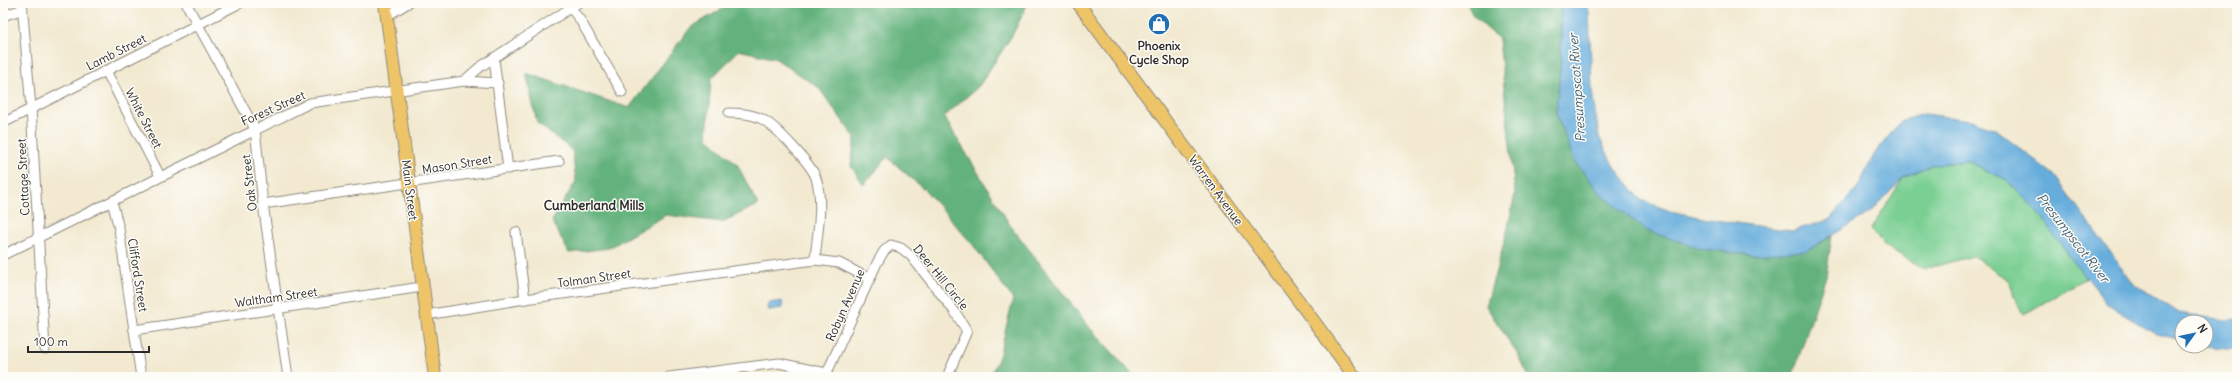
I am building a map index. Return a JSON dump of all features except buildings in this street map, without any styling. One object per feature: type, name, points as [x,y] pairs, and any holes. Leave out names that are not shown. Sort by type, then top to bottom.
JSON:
[{"type":"main road","name":"Main Street","points":[[385,3],[435,377]]},
{"type":"main road","name":"Warren Avenue","points":[[1078,3],[1355,377]]},
{"type":"street","name":"Oak Street","points":[[186,3],[255,129],[263,204],[288,377]]},
{"type":"street","name":"Lamb Street","points":[[3,123],[240,3]]},
{"type":"street","points":[[386,16],[408,3]]},
{"type":"street","points":[[3,16],[23,6]]},
{"type":"street","name":"Cottage Street","points":[[23,6],[32,108],[45,349]]},
{"type":"street","points":[[464,81],[480,67],[574,6],[580,20],[622,92]]},
{"type":"street","points":[[494,59],[508,168]]},
{"type":"street","name":"White Street","points":[[106,71],[160,176]]},
{"type":"street","name":"Forest Street","points":[[3,255],[310,103],[328,99],[397,92],[464,81],[498,83]]},
{"type":"street","points":[[729,113],[744,113],[765,120],[798,152],[816,177],[820,207],[814,260]]},
{"type":"street","name":"Mason Street","points":[[263,204],[559,161]]},
{"type":"street","name":"Clifford Street","points":[[112,201],[119,229],[141,377]]},
{"type":"street","points":[[516,232],[525,299]]},
{"type":"street","name":"Robyn Avenue","points":[[826,375],[870,279],[884,252],[891,245]]},
{"type":"street","name":"Deer Hill Circle","points":[[891,245],[901,248],[911,256],[955,312],[967,331],[947,377]]},
{"type":"street","name":"Tolman Street","points":[[426,315],[525,299],[814,260],[839,263],[870,279]]},
{"type":"street","name":"Waltham Street","points":[[134,330],[422,287]]},
{"type":"street","points":[[670,377],[778,363],[826,375]]},
{"type":"green space","points":[[732,3],[1028,3],[1013,34],[979,86],[944,117],[1010,225],[1090,328],[1135,377],[990,377],[999,357],[1013,299],[973,245],[926,191],[887,157],[864,185],[851,166],[855,138],[818,87],[776,59],[739,50],[711,79],[707,137],[737,164],[758,205],[722,222],[666,215],[609,248],[569,253],[552,221],[576,181],[572,150],[537,123],[526,73],[629,108],[690,28]]},
{"type":"green space","points":[[1467,3],[1561,3],[1561,60],[1556,113],[1575,162],[1603,196],[1806,251],[1832,236],[1826,276],[1792,377],[1529,377],[1518,355],[1486,306],[1506,236],[1515,194],[1499,39],[1473,16]]},
{"type":"green space","points":[[1967,161],[2005,179],[2036,210],[2086,278],[2023,315],[2009,281],[1973,256],[1925,269],[1885,246],[1871,229],[1903,178],[1931,165]]},
{"type":"water","name":"Presumpscot River","points":[[1561,3],[1586,3],[1589,12],[1592,91],[1599,137],[1613,165],[1641,200],[1670,211],[1708,219],[1792,231],[1829,220],[1858,187],[1875,153],[1901,121],[1924,114],[1971,120],[1995,129],[2054,175],[2132,282],[2179,313],[2186,314],[2174,314],[2174,338],[2156,334],[2108,305],[2068,255],[2036,210],[2005,179],[1967,161],[1931,165],[1903,178],[1871,212],[1806,251],[1752,255],[1703,249],[1647,231],[1603,196],[1575,162],[1556,113],[1561,60]]},
{"type":"water","points":[[782,301],[783,308],[767,309],[768,303]]},
{"type":"water","points":[[2214,318],[2225,320],[2237,319],[2237,349],[2214,347]]},
{"type":"place","name":"Phoenix Cycle Shop","points":[[1159,24]]},
{"type":"district","name":"Cumberland Mills","points":[[594,205]]}]
